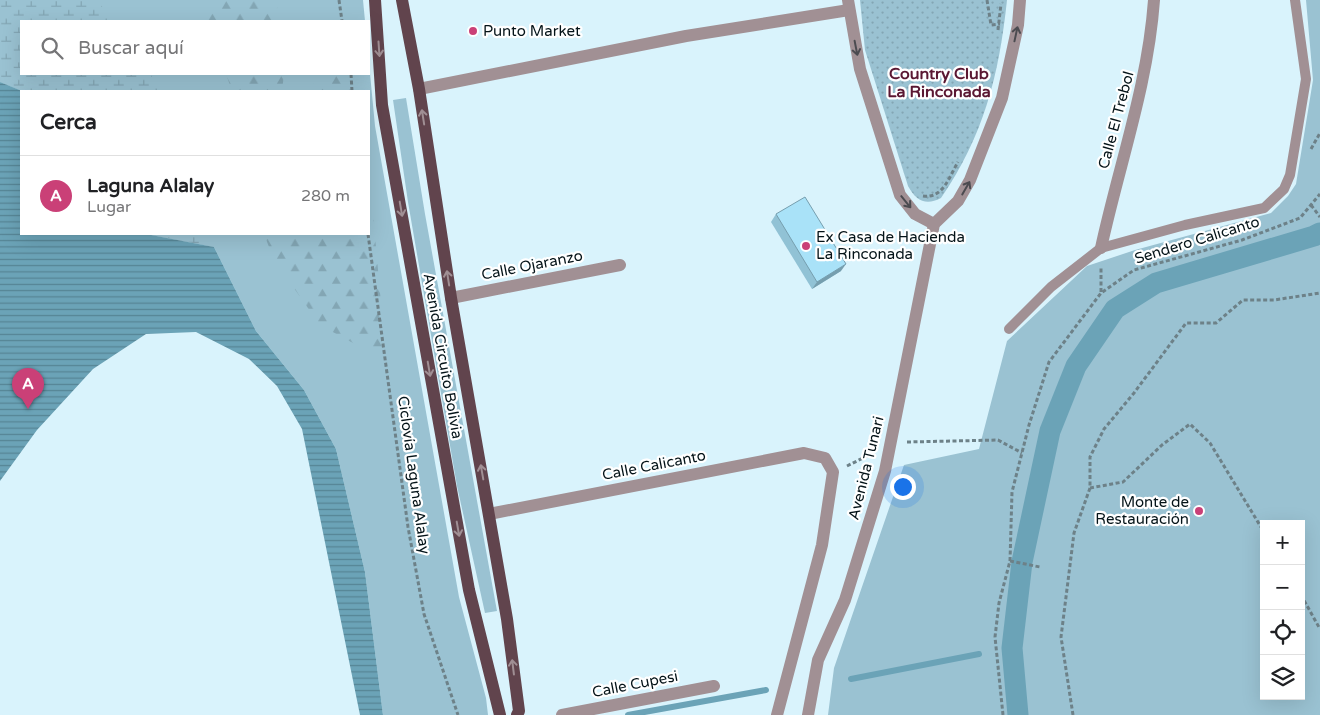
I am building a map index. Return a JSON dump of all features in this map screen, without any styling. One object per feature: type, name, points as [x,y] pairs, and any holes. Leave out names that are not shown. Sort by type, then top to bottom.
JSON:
[{"type":"main road","name":"Avenida Circuito Bolivia","points":[[375,0],[384,114],[469,590],[500,715]]},
{"type":"main road","name":"Avenida Circuito Bolivia","points":[[402,0],[419,89],[451,298],[507,619],[519,711],[517,715]]},
{"type":"street","points":[[419,89],[848,5],[860,69],[900,195],[915,214],[934,224],[958,201],[970,180],[1002,98],[1018,24],[1020,0]]},
{"type":"street","name":"Calle El Trebol","points":[[1101,248],[1116,183],[1144,81],[1151,39],[1154,0]]},
{"type":"street","name":"Avenida Tunari","points":[[808,715],[818,660],[845,600],[885,471],[934,224]]},
{"type":"street","name":"Calle Ojaranzo","points":[[451,298],[620,265]]},
{"type":"street","name":"Calle Calicanto","points":[[489,514],[804,453],[825,458]]},
{"type":"street","name":"Avenida Tunari","points":[[777,715],[822,545],[833,472],[825,458]]},
{"type":"street","name":"Calle Cupesi","points":[[562,715],[714,686]]},
{"type":"lane","points":[[1008,329],[1052,287],[1101,248],[1185,225],[1264,208],[1284,189],[1290,175],[1306,79],[1294,0]]},
{"type":"path","points":[[339,0],[342,20]]},
{"type":"path","points":[[987,0],[991,24],[1018,24]]},
{"type":"path","points":[[998,32],[1002,0]]},
{"type":"path","points":[[350,75],[352,90]]},
{"type":"path","points":[[920,196],[936,196],[942,190],[960,158]]},
{"type":"path","name":"Sendero Calicanto","points":[[1002,715],[995,637],[999,603],[1010,561],[1012,492],[1048,362],[1101,292],[1134,270],[1242,240],[1300,218],[1320,194]]},
{"type":"path","points":[[1311,205],[1320,217]]},
{"type":"path","name":"Ciclovía Laguna Alalay","points":[[368,235],[408,527],[424,614],[458,715]]},
{"type":"path","points":[[1101,248],[1101,292]]},
{"type":"path","points":[[1072,715],[1061,637],[1074,533],[1090,488],[1090,457],[1104,428],[1134,393],[1186,323],[1216,323],[1243,300],[1274,300],[1320,293]]},
{"type":"path","points":[[1090,488],[1123,482],[1162,445],[1190,424],[1210,443],[1260,525]]},
{"type":"path","points":[[833,472],[890,445],[917,440],[998,440],[1022,453]]},
{"type":"path","points":[[1010,561],[1040,567]]},
{"type":"path","points":[[1305,602],[1320,629]]},
{"type":"green space","points":[[0,0],[363,0],[365,20],[20,20],[20,75],[370,74],[375,126],[459,597],[486,698],[488,715],[383,715],[365,572],[336,449],[304,390],[256,331],[214,247],[151,235],[370,235],[370,90],[20,90],[0,82]]},
{"type":"green space","points":[[0,0],[97,0],[112,20],[20,20],[20,75],[151,75],[158,90],[20,90],[0,82]]},
{"type":"green space","points":[[202,0],[279,0],[274,20],[208,20]]},
{"type":"green space","points":[[860,0],[1007,0],[994,79],[979,127],[956,174],[941,198],[931,202],[922,201],[914,195],[908,186],[865,50]]},
{"type":"green space","points":[[1306,0],[1320,0],[1320,715],[828,715],[834,668],[904,465],[979,449],[1007,341],[1087,266],[1135,250],[1271,213],[1288,196],[1296,184],[1313,80]]},
{"type":"green space","points":[[226,75],[284,75],[282,90],[232,90]]},
{"type":"green space","points":[[317,75],[335,75],[357,85],[358,90],[311,90]]},
{"type":"green space","points":[[406,98],[425,214],[497,611],[485,613],[457,486],[408,202],[393,100]]},
{"type":"green space","points":[[370,180],[385,348],[379,361],[353,343],[320,325],[274,260],[264,235],[370,235]]},
{"type":"green space","points":[[151,235],[209,235],[214,247]]},
{"type":"shaded area","points":[[0,82],[20,90],[20,235],[151,235],[214,247],[256,331],[304,390],[336,449],[365,572],[383,715],[360,715],[302,429],[277,386],[249,359],[196,332],[146,334],[93,369],[37,430],[0,481]]},
{"type":"building","name":"Ex Casa de Hacienda La Rinconada","points":[[805,197],[846,264],[817,282],[776,214]]},
{"type":"waterway","points":[[1018,715],[1012,648],[1022,562],[1050,431],[1076,366],[1115,309],[1156,283],[1320,233]]},
{"type":"waterway","points":[[851,679],[979,654]]},
{"type":"waterway","points":[[628,715],[766,690]]},
{"type":"place","name":"Punto Market","points":[[473,31]]},
{"type":"place","name":"Ex Casa de Hacienda La Rinconada","points":[[806,246]]},
{"type":"place","name":"Laguna Alalay","points":[[28,409]]},
{"type":"place","name":"Monte de Restauración","points":[[1199,511]]},
{"type":"district","name":"Country Club La Rinconada","points":[[939,83]]}]
